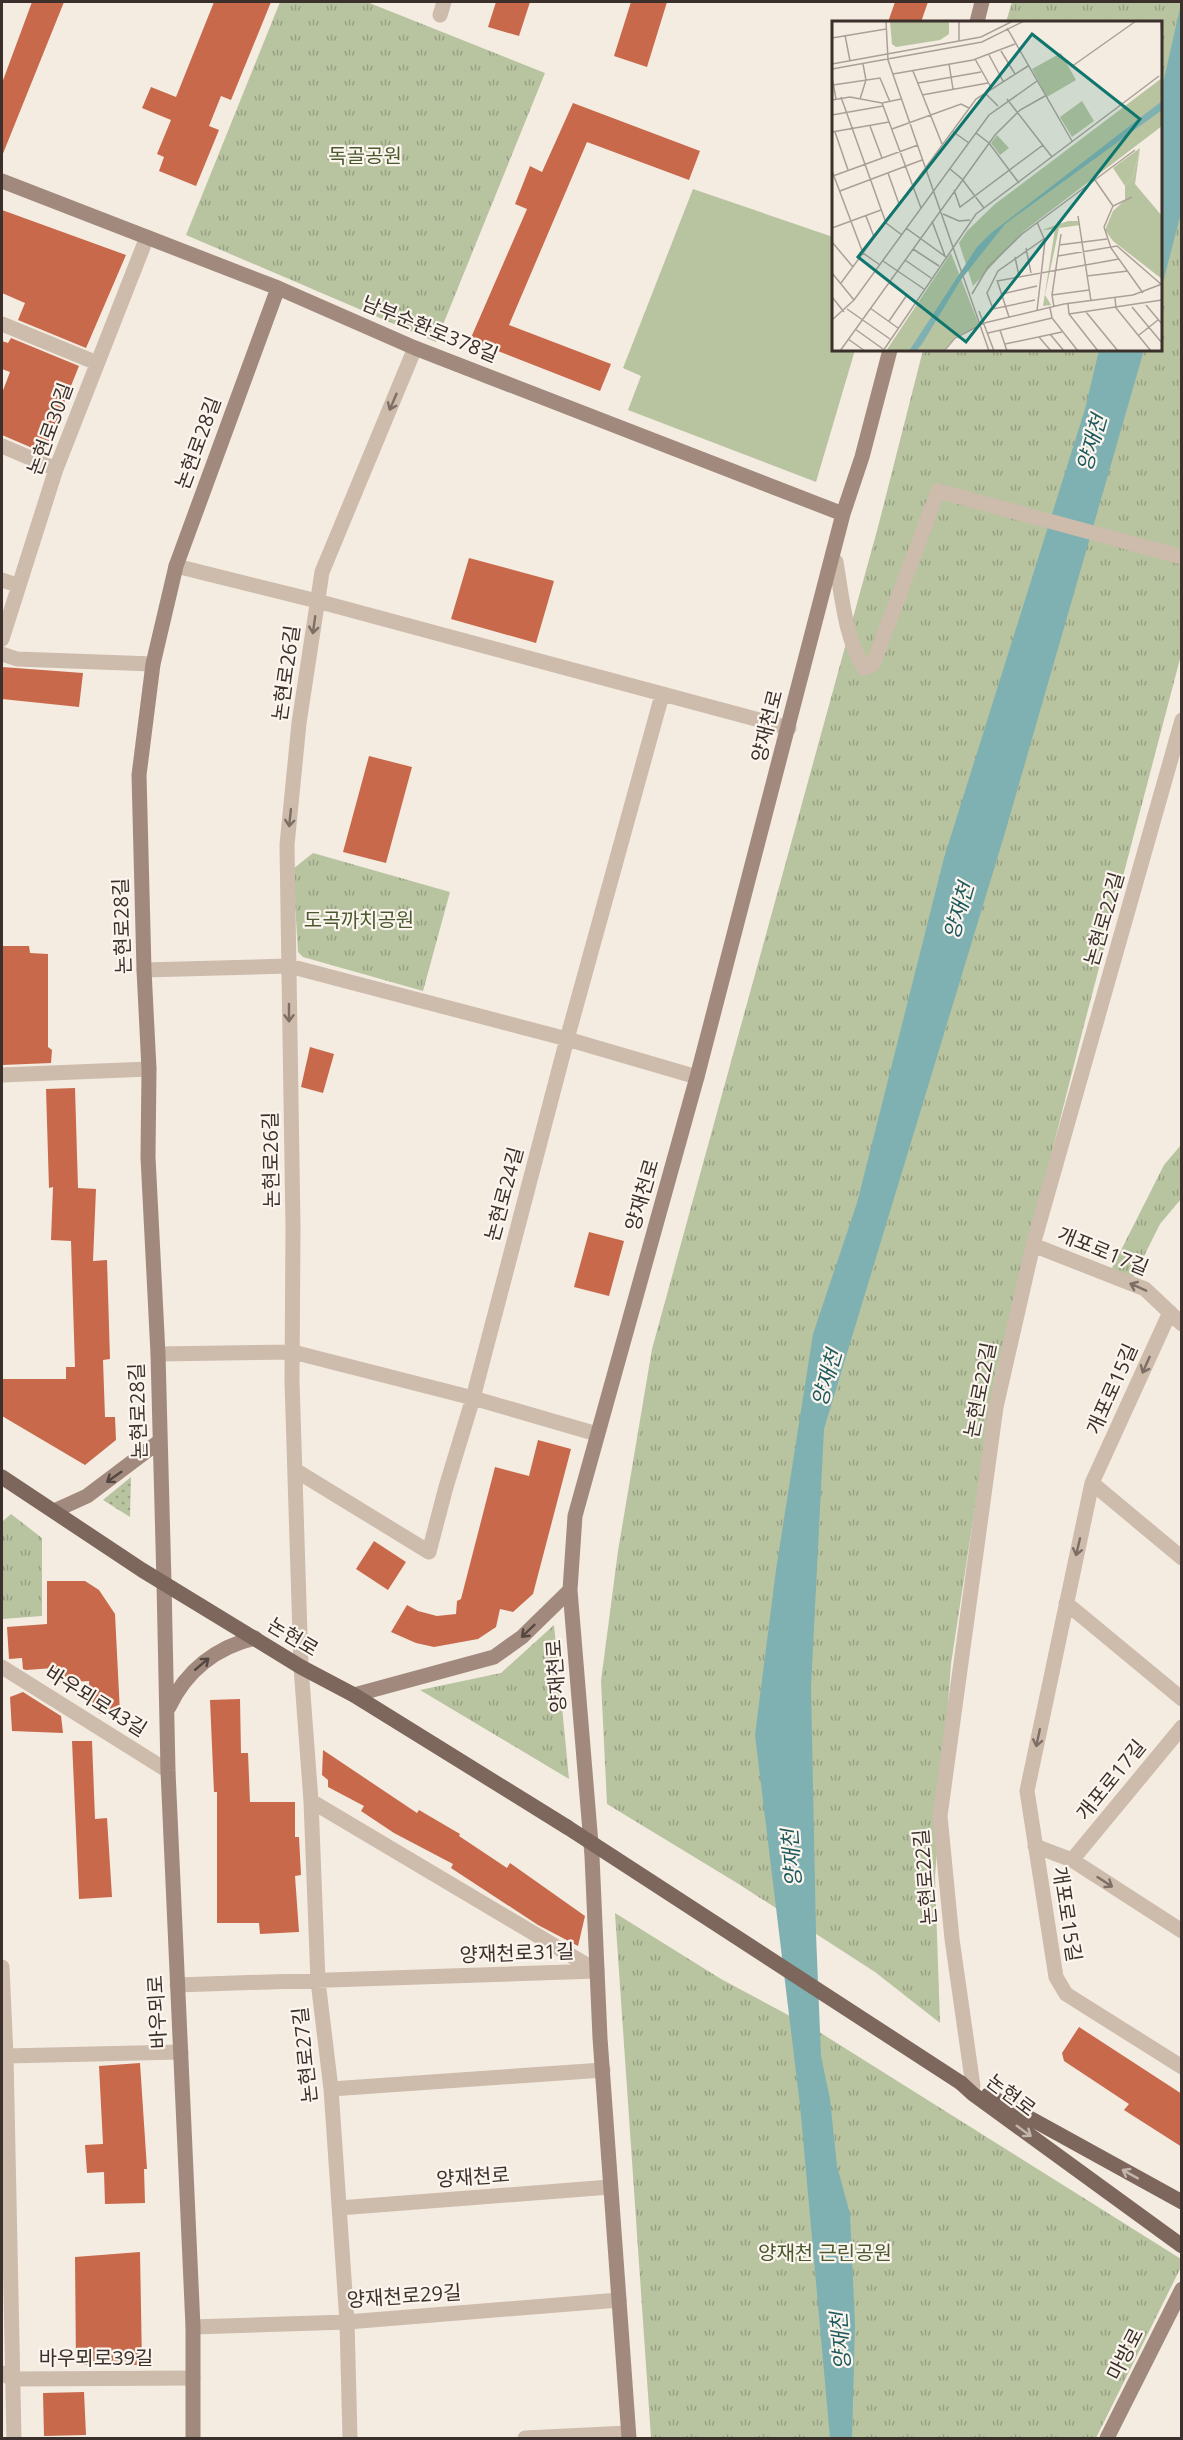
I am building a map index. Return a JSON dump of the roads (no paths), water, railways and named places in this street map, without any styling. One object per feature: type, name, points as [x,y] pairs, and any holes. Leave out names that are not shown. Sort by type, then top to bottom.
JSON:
[{"type":"main road","name":"논현로","points":[[2,1477],[164,1583],[301,1666],[354,1695],[567,1827],[967,2084],[1182,2202]]},
{"type":"main road","name":"논현로","points":[[967,2084],[1182,2246]]},
{"type":"street","points":[[976,21],[982,2]]},
{"type":"street","name":"남부순환로378길","points":[[2,181],[278,288],[416,348],[843,514]]},
{"type":"street","name":"논현로30길","points":[[2,639],[17,585],[31,551],[56,469],[147,237]]},
{"type":"street","name":"논현로28길","points":[[164,1583],[158,1354],[148,1157],[149,1069],[139,775],[153,664],[176,566],[278,288]]},
{"type":"street","points":[[2,324],[97,363]]},
{"type":"street","name":"논현로26길","points":[[301,1666],[295,1470],[287,844],[299,723],[322,572],[416,348]]},
{"type":"street","name":"양재천로","points":[[525,2439],[628,2436],[610,2187],[589,1809],[570,1590],[575,1516],[697,1077],[843,514],[862,457],[890,351]]},
{"type":"street","points":[[2,446],[56,469]]},
{"type":"street","points":[[836,562],[844,609],[858,658],[864,668],[873,664],[938,491],[1182,557]]},
{"type":"street","points":[[176,566],[317,601]]},
{"type":"street","points":[[2,580],[17,585]]},
{"type":"street","name":"논현로26길","points":[[317,601],[789,728]]},
{"type":"street","points":[[2,654],[17,659],[153,664]]},
{"type":"street","name":"논현로24길","points":[[295,1470],[429,1552],[473,1398],[567,1039],[662,695]]},
{"type":"street","name":"논현로22길","points":[[967,2084],[940,1816],[996,1407],[1033,1245],[1182,720]]},
{"type":"street","points":[[144,970],[289,966],[567,1039],[697,1077]]},
{"type":"street","points":[[2,1075],[149,1069]]},
{"type":"street","name":"개포로17길","points":[[1033,1245],[1145,1289],[1182,1324]]},
{"type":"street","name":"개포로15길","points":[[1170,1312],[1092,1484],[1027,1791],[1056,1977],[1066,1994],[1182,2067]]},
{"type":"street","points":[[158,1354],[293,1352],[473,1398],[597,1434]]},
{"type":"street","points":[[54,1511],[87,1496],[160,1441]]},
{"type":"street","points":[[1092,1484],[1182,1558]]},
{"type":"street","name":"바우뫼로","points":[[164,1583],[168,1772],[193,2327],[193,2439]]},
{"type":"street","points":[[354,1695],[494,1657],[522,1637],[570,1590]]},
{"type":"street","points":[[1066,1603],[1182,1699]]},
{"type":"street","points":[[168,1710],[176,1691],[189,1674],[215,1653],[239,1642],[255,1638]]},
{"type":"street","name":"논현로27길","points":[[301,1666],[311,1801],[318,1981],[331,2089],[347,2322],[350,2439]]},
{"type":"street","name":"바우뫼로43길","points":[[2,1667],[168,1772]]},
{"type":"street","name":"개포로17길","points":[[1072,1860],[1182,1728]]},
{"type":"street","name":"양재천로31길","points":[[311,1801],[597,1971]]},
{"type":"street","name":"개포로15길","points":[[1035,1846],[1072,1860],[1179,1925]]},
{"type":"street","points":[[2,1967],[7,2376],[14,2439]]},
{"type":"street","name":"양재천로31길","points":[[177,1986],[597,1971]]},
{"type":"street","points":[[4,2054],[181,2052]]},
{"type":"street","points":[[331,2089],[603,2070]]},
{"type":"street","name":"양재천로","points":[[339,2208],[610,2187]]},
{"type":"street","name":"마방로","points":[[1107,2439],[1182,2289]]},
{"type":"street","name":"양재천로29길","points":[[193,2327],[347,2322],[618,2300]]},
{"type":"street","name":"바우뫼로39길","points":[[7,2376],[193,2378]]},
{"type":"water","points":[[1181,4],[1181,213],[1162,286],[1162,88]]},
{"type":"water","name":"양재천","points":[[1099,351],[1144,351],[1004,836],[824,1429],[811,1687],[816,1934],[821,2056],[830,2099],[837,2166],[850,2214],[855,2325],[852,2438],[830,2438],[800,2105],[755,1735],[776,1570],[813,1334],[857,1203],[944,858],[1085,409]]},
{"type":"park label","name":"독골공원","points":[[365,156]]},
{"type":"park label","name":"도곡까치공원","points":[[359,920]]},
{"type":"park label","name":"양재천 근린공원","points":[[825,2253]]}]
